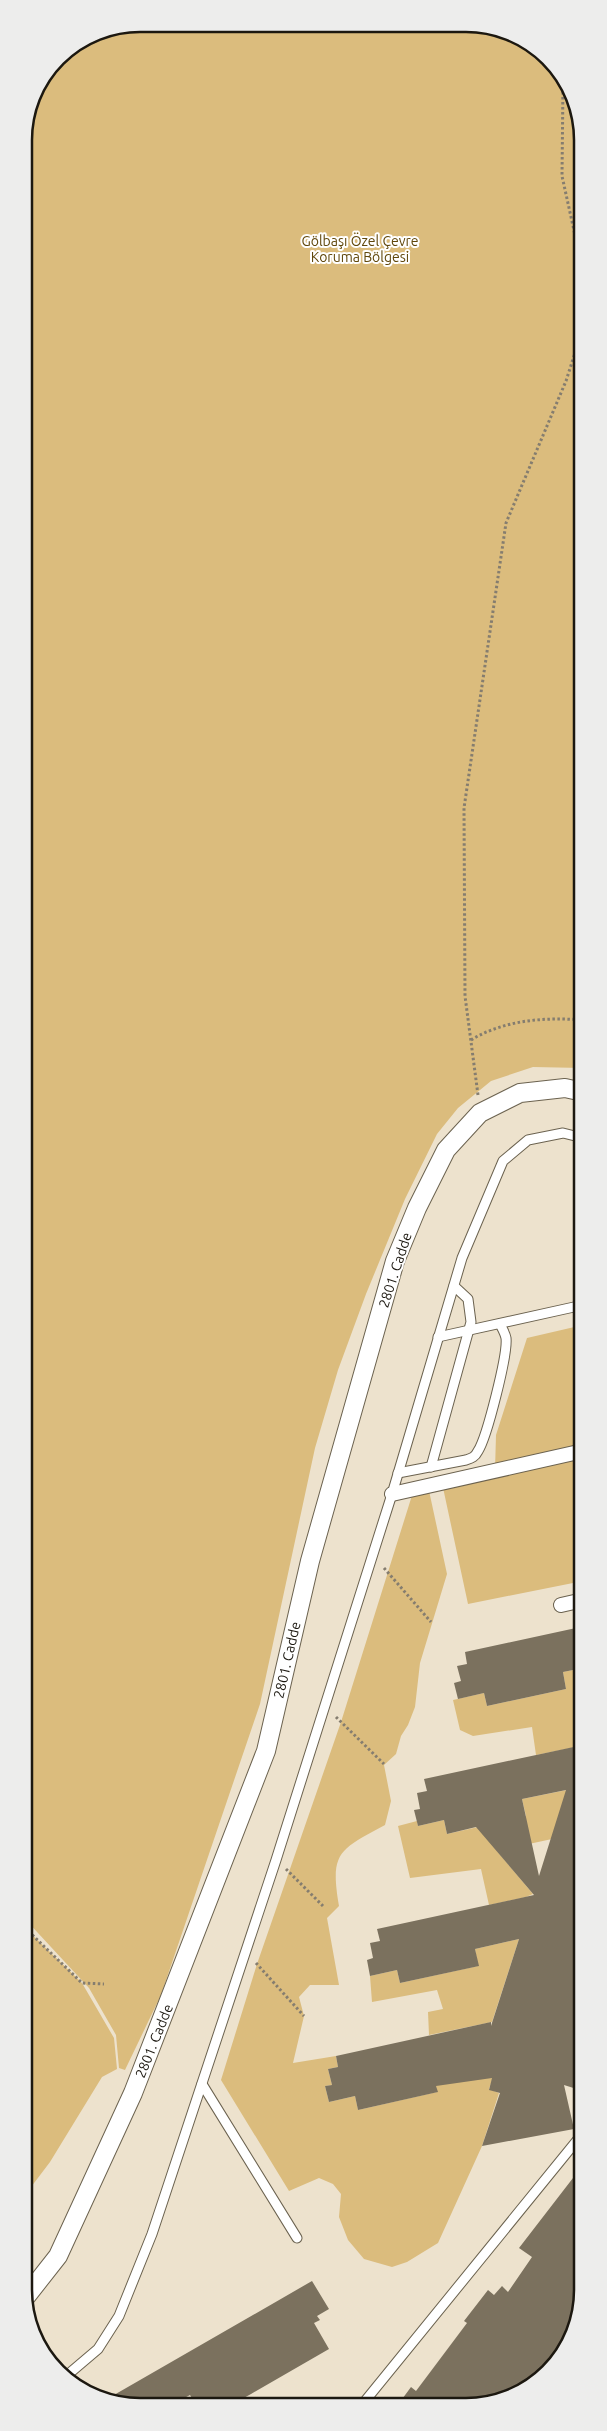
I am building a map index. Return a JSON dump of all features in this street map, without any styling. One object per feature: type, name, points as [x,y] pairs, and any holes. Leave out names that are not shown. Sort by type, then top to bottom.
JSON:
[{"type":"street","name":"2801. Cadde","points":[[32,2289],[58,2256],[133,2093],[159,2031],[266,1751],[310,1561],[396,1261],[418,1208],[446,1150],[480,1113],[520,1092],[565,1088],[574,1090]]},
{"type":"street","points":[[392,1494],[574,1453]]},
{"type":"street","points":[[561,1605],[574,1602]]},
{"type":"lane","points":[[71,2372],[98,2349],[119,2316],[152,2234],[276,1860],[392,1494],[462,1258],[503,1161],[528,1140],[562,1133],[574,1136]]},
{"type":"lane","points":[[431,1467],[469,1330],[471,1308],[468,1299],[454,1286]]},
{"type":"lane","points":[[438,1337],[574,1307]]},
{"type":"lane","points":[[398,1473],[474,1457],[479,1450],[506,1349],[506,1337],[500,1324]]},
{"type":"lane","points":[[202,2084],[297,2238]]},
{"type":"lane","points":[[368,2398],[574,2144]]},
{"type":"path","points":[[562,91],[562,176],[574,231]]},
{"type":"path","points":[[480,1113],[465,996],[464,808],[506,523],[566,381],[574,356]]},
{"type":"path","points":[[471,1040],[487,1030],[519,1022],[554,1018],[574,1019]]},
{"type":"path","points":[[372,1554],[432,1622]]},
{"type":"path","points":[[324,1705],[384,1764]]},
{"type":"path","points":[[276,1860],[323,1906]]},
{"type":"path","points":[[32,1935],[82,1984],[104,1984]]},
{"type":"path","points":[[246,1951],[304,2016]]},
{"type":"green space","name":"Gölbaşı Özel Çevre Koruma Bölgesi","points":[[127,33],[480,33],[501,38],[520,47],[538,59],[548,69],[566,99],[574,127],[574,1068],[533,1067],[491,1081],[458,1108],[437,1134],[405,1199],[366,1294],[338,1370],[315,1448],[260,1704],[161,1995],[125,2070],[119,2068],[116,2035],[89,1988],[32,1927],[33,134],[36,113],[51,81],[69,59],[87,47],[106,38]]},
{"type":"green space","points":[[574,1327],[574,1583],[468,1604],[442,1483],[495,1470],[496,1435],[527,1338]]},
{"type":"green space","points":[[428,1486],[447,1574],[420,1663],[415,1707],[408,1725],[401,1736],[396,1754],[384,1765],[391,1801],[385,1825],[347,1848],[337,1864],[336,1888],[339,1906],[327,1918],[339,1985],[310,1985],[299,1997],[304,2016],[293,2063],[336,2056],[338,2067],[328,2069],[332,2085],[325,2086],[329,2102],[355,2096],[358,2110],[437,2092],[434,2075],[495,2071],[489,2089],[499,2093],[482,2146],[438,2243],[407,2262],[392,2267],[364,2259],[348,2240],[339,2217],[341,2194],[333,2184],[319,2178],[289,2191],[221,2080],[257,1964],[341,1722],[414,1489]]},
{"type":"green space","points":[[574,1670],[574,1747],[536,1755],[532,1727],[473,1736],[460,1730],[453,1700],[484,1693],[487,1706],[566,1689],[563,1672]]},
{"type":"green space","points":[[567,1790],[552,1839],[497,1851],[533,1894],[489,1905],[481,1869],[410,1878],[398,1826],[417,1821],[418,1826],[444,1820],[447,1834],[526,1816],[522,1799]]},
{"type":"green space","points":[[32,1935],[82,1983],[114,2038],[117,2069],[102,2077],[50,2162],[32,2186]]},
{"type":"green space","points":[[519,1939],[492,2022],[429,2035],[428,2012],[443,2009],[437,1990],[372,2002],[370,1976],[397,1970],[400,1983],[478,1966],[475,1949]]},
{"type":"building","points":[[574,1628],[574,1670],[563,1672],[566,1689],[487,1706],[484,1693],[458,1699],[454,1683],[461,1681],[457,1666],[467,1664],[465,1652]]},
{"type":"building","points":[[574,1747],[574,2088],[564,2085],[574,2129],[482,2146],[500,2093],[489,2090],[492,2078],[436,2086],[438,2092],[358,2110],[355,2096],[329,2102],[325,2086],[332,2085],[328,2069],[338,2067],[336,2056],[491,2022],[491,2026],[519,1939],[475,1949],[479,1966],[400,1983],[397,1970],[370,1976],[367,1960],[373,1958],[370,1943],[380,1941],[377,1929],[534,1895],[476,1827],[447,1834],[444,1820],[418,1826],[414,1810],[420,1809],[417,1793],[427,1791],[424,1779]],"holes":[[[566,1790],[539,1876],[522,1799]]]},
{"type":"building","points":[[574,2177],[574,2304],[566,2332],[552,2356],[532,2376],[508,2390],[494,2395],[480,2398],[403,2398],[411,2387],[416,2391],[467,2323],[464,2321],[488,2290],[494,2295],[502,2286],[508,2292],[532,2257],[519,2248]]},
{"type":"building","points":[[312,2281],[329,2309],[317,2316],[320,2320],[314,2323],[329,2349],[244,2398],[192,2398],[190,2395],[184,2398],[134,2398],[114,2395]]}]
